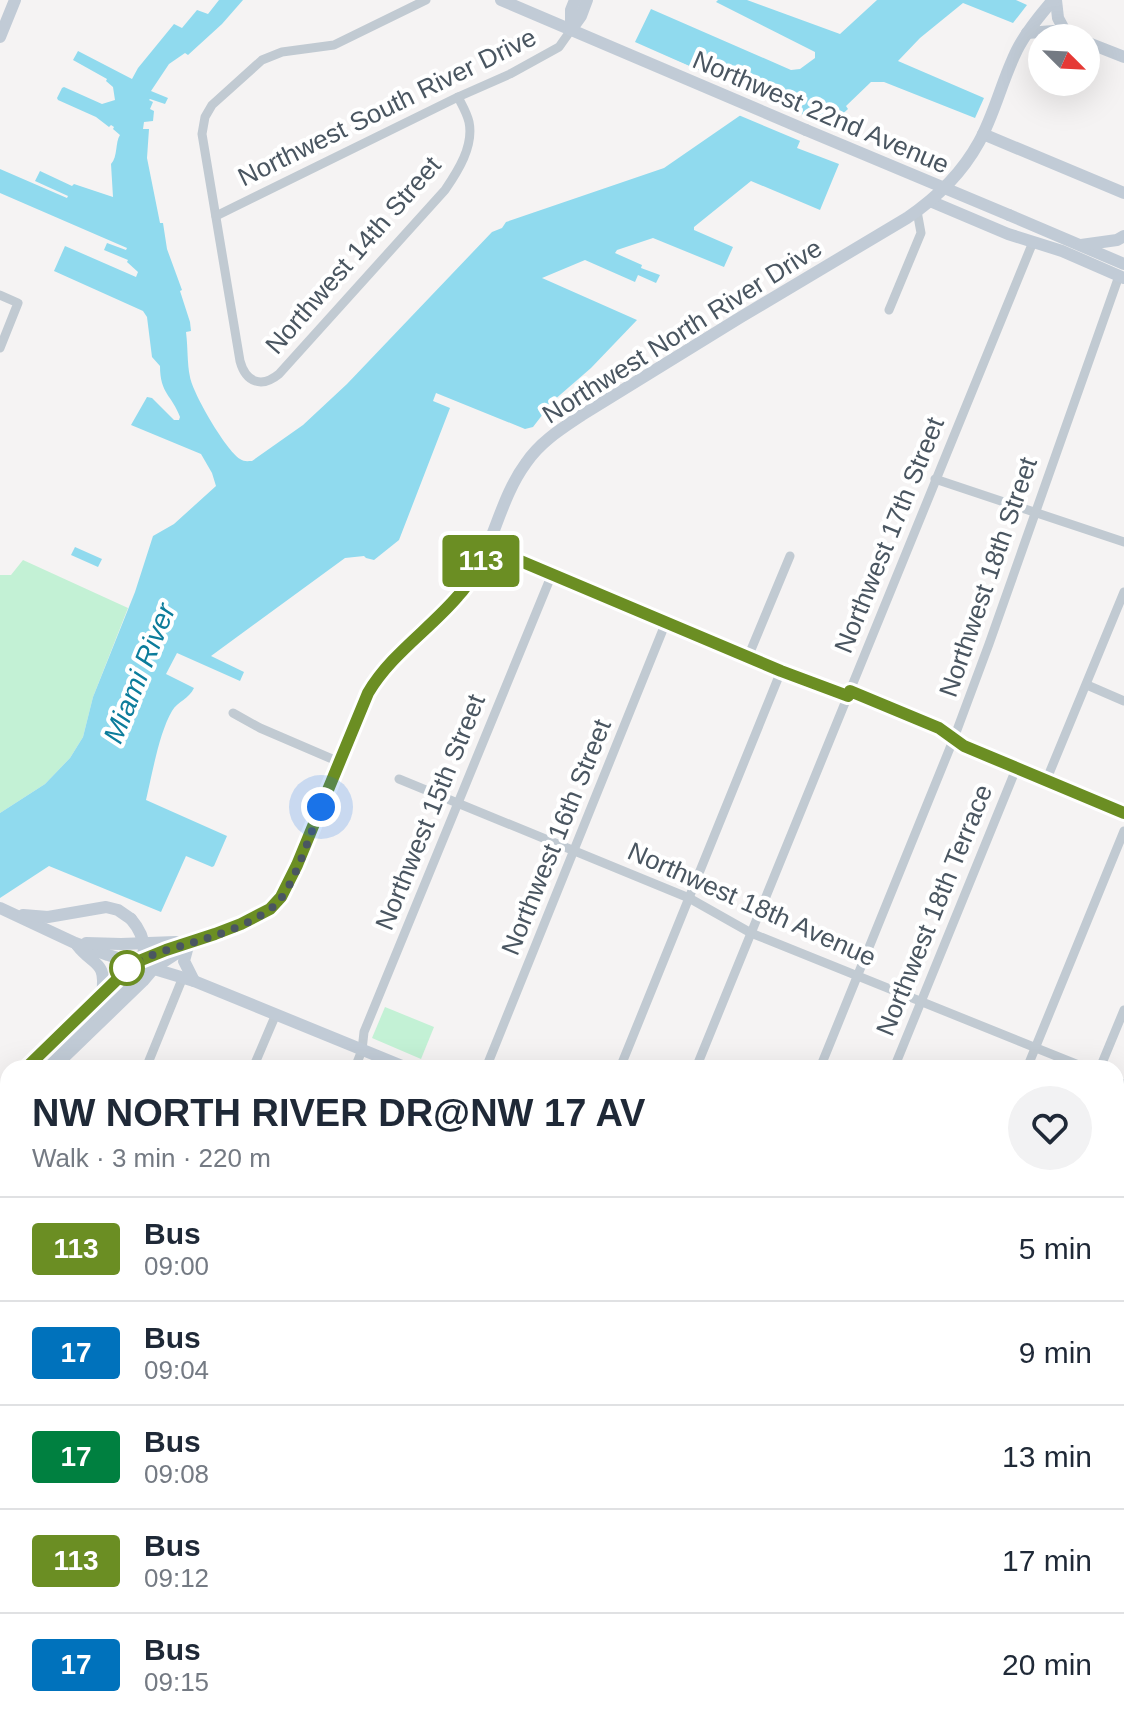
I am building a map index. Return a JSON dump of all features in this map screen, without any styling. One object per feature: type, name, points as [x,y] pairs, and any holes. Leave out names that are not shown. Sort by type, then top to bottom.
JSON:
[{"type":"main road","name":"Northwest 22nd Avenue","points":[[501,0],[1079,245],[1122,273]]},
{"type":"main road","points":[[571,30],[571,10],[575,0]]},
{"type":"main road","points":[[571,30],[587,0]]},
{"type":"main road","points":[[1054,0],[1062,24]]},
{"type":"main road","name":"Northwest North River Drive","points":[[34,1060],[134,963],[193,944],[241,924],[276,904],[297,865],[363,702],[393,658],[456,599],[469,582],[522,469],[536,450],[556,433],[930,201],[970,157],[983,134],[1015,55],[1027,33],[1054,0]]},
{"type":"main road","points":[[0,37],[9,3]]},
{"type":"main road","points":[[1100,48],[1124,57]]},
{"type":"main road","points":[[983,134],[1124,193]]},
{"type":"main road","points":[[930,201],[1008,234],[1122,273]]},
{"type":"main road","points":[[1079,245],[1117,240],[1124,236]]},
{"type":"main road","points":[[5,910],[26,916],[48,917],[106,907],[118,910],[131,919],[143,937],[145,951],[136,974],[48,1060]]},
{"type":"main road","points":[[5,910],[75,943],[188,979],[387,1060]]},
{"type":"main road","points":[[75,943],[193,944],[184,961],[188,979]]},
{"type":"main road","points":[[75,943],[85,956],[101,967],[102,994]]},
{"type":"main road","name":"Northwest North River Drive","points":[[61,1060],[154,968],[193,944]]},
{"type":"street","points":[[216,216],[202,134],[205,117],[218,98],[270,55],[334,45],[426,0]]},
{"type":"street","name":"Northwest South River Drive","points":[[216,216],[510,74],[554,50],[571,30]]},
{"type":"street","name":"Northwest 14th Street","points":[[216,216],[240,361],[245,374],[258,382],[269,382],[445,190],[461,163],[470,135],[469,122],[458,97]]},
{"type":"street","points":[[889,310],[921,234],[917,211]]},
{"type":"street","name":"Northwest 17th Street","points":[[699,1060],[1033,242]]},
{"type":"street","name":"Northwest 18th Street","points":[[823,1060],[954,738],[1122,273]]},
{"type":"street","points":[[0,295],[18,303],[0,348]]},
{"type":"street","points":[[935,479],[1124,542]]},
{"type":"street","points":[[487,547],[781,671],[939,728],[964,746],[1124,813]]},
{"type":"street","points":[[748,657],[790,556]]},
{"type":"street","name":"Northwest 15th Street","points":[[358,1060],[364,1032],[552,574]]},
{"type":"street","points":[[1046,781],[1124,592]]},
{"type":"street","name":"Northwest 16th Street","points":[[489,1060],[666,622]]},
{"type":"street","points":[[623,1060],[781,671]]},
{"type":"street","points":[[1087,685],[1124,701]]},
{"type":"street","points":[[233,713],[339,762]]},
{"type":"street","name":"Northwest 18th Terrace","points":[[897,1060],[1016,769]]},
{"type":"street","name":"Northwest 18th Avenue","points":[[399,779],[689,898],[751,933],[1067,1060]]},
{"type":"street","points":[[1030,1060],[1124,831]]},
{"type":"street","points":[[150,1060],[188,979]]},
{"type":"street","points":[[1103,1060],[1124,1010]]},
{"type":"street","points":[[256,1060],[276,1014]]},
{"type":"green space","points":[[23,560],[128,608],[93,697],[83,737],[70,758],[45,784],[0,813],[0,575],[11,575]]},
{"type":"green space","points":[[385,1007],[434,1027],[421,1059],[372,1038]]},
{"type":"water","name":"Miami River","points":[[219,0],[243,0],[188,55],[185,53],[169,64],[151,91],[168,98],[165,104],[149,100],[153,102],[150,109],[154,111],[153,121],[144,122],[143,129],[149,129],[147,158],[160,223],[163,223],[167,249],[190,322],[191,331],[186,332],[192,385],[227,445],[243,461],[252,461],[303,425],[347,384],[492,232],[502,228],[506,222],[664,168],[764,99],[635,42],[651,9],[791,70],[800,69],[815,58],[815,52],[716,2],[747,0],[840,34],[877,0],[1016,0],[1027,5],[1013,23],[963,3],[920,38],[898,61],[984,98],[975,118],[884,82],[871,82],[836,120],[800,141],[797,148],[839,164],[820,210],[751,181],[694,227],[694,230],[733,247],[724,267],[653,238],[615,253],[660,275],[656,283],[638,275],[635,282],[585,260],[542,278],[637,320],[591,368],[553,401],[533,427],[525,429],[436,393],[433,401],[450,408],[399,540],[374,560],[364,556],[345,558],[211,656],[244,672],[240,681],[177,653],[166,674],[194,688],[167,720],[146,800],[227,836],[214,866],[186,856],[161,912],[49,866],[0,898],[0,813],[45,784],[70,758],[83,737],[93,697],[135,592],[153,536],[174,524],[216,486],[201,454],[131,425],[147,397],[152,398],[174,420],[180,417],[164,389],[160,366],[152,357],[147,317],[143,311],[54,271],[65,246],[136,277],[138,272],[128,260],[104,250],[107,243],[127,248],[0,193],[0,169],[67,198],[35,181],[40,171],[72,186],[74,184],[113,197],[111,164],[120,135],[111,125],[109,127],[96,117],[57,98],[64,87],[102,104],[115,100],[113,87],[107,79],[73,60],[78,51],[132,79],[174,24],[182,28],[197,10],[208,14]]},
{"type":"water","points":[[75,547],[102,559],[98,567],[71,555]]},
{"type":"pier","points":[[637,44],[832,127],[805,143],[736,114],[757,100],[636,47]]},
{"type":"bus line","name":"113","points":[[34,1060],[134,963],[241,924],[276,904],[297,865],[359,712],[378,676],[465,589],[487,547],[781,671],[848,696],[850,691],[939,728],[964,746],[1124,813]]},
{"type":"route","points":[[127,968],[151,955],[241,924],[270,909],[290,882],[321,807]]}]
